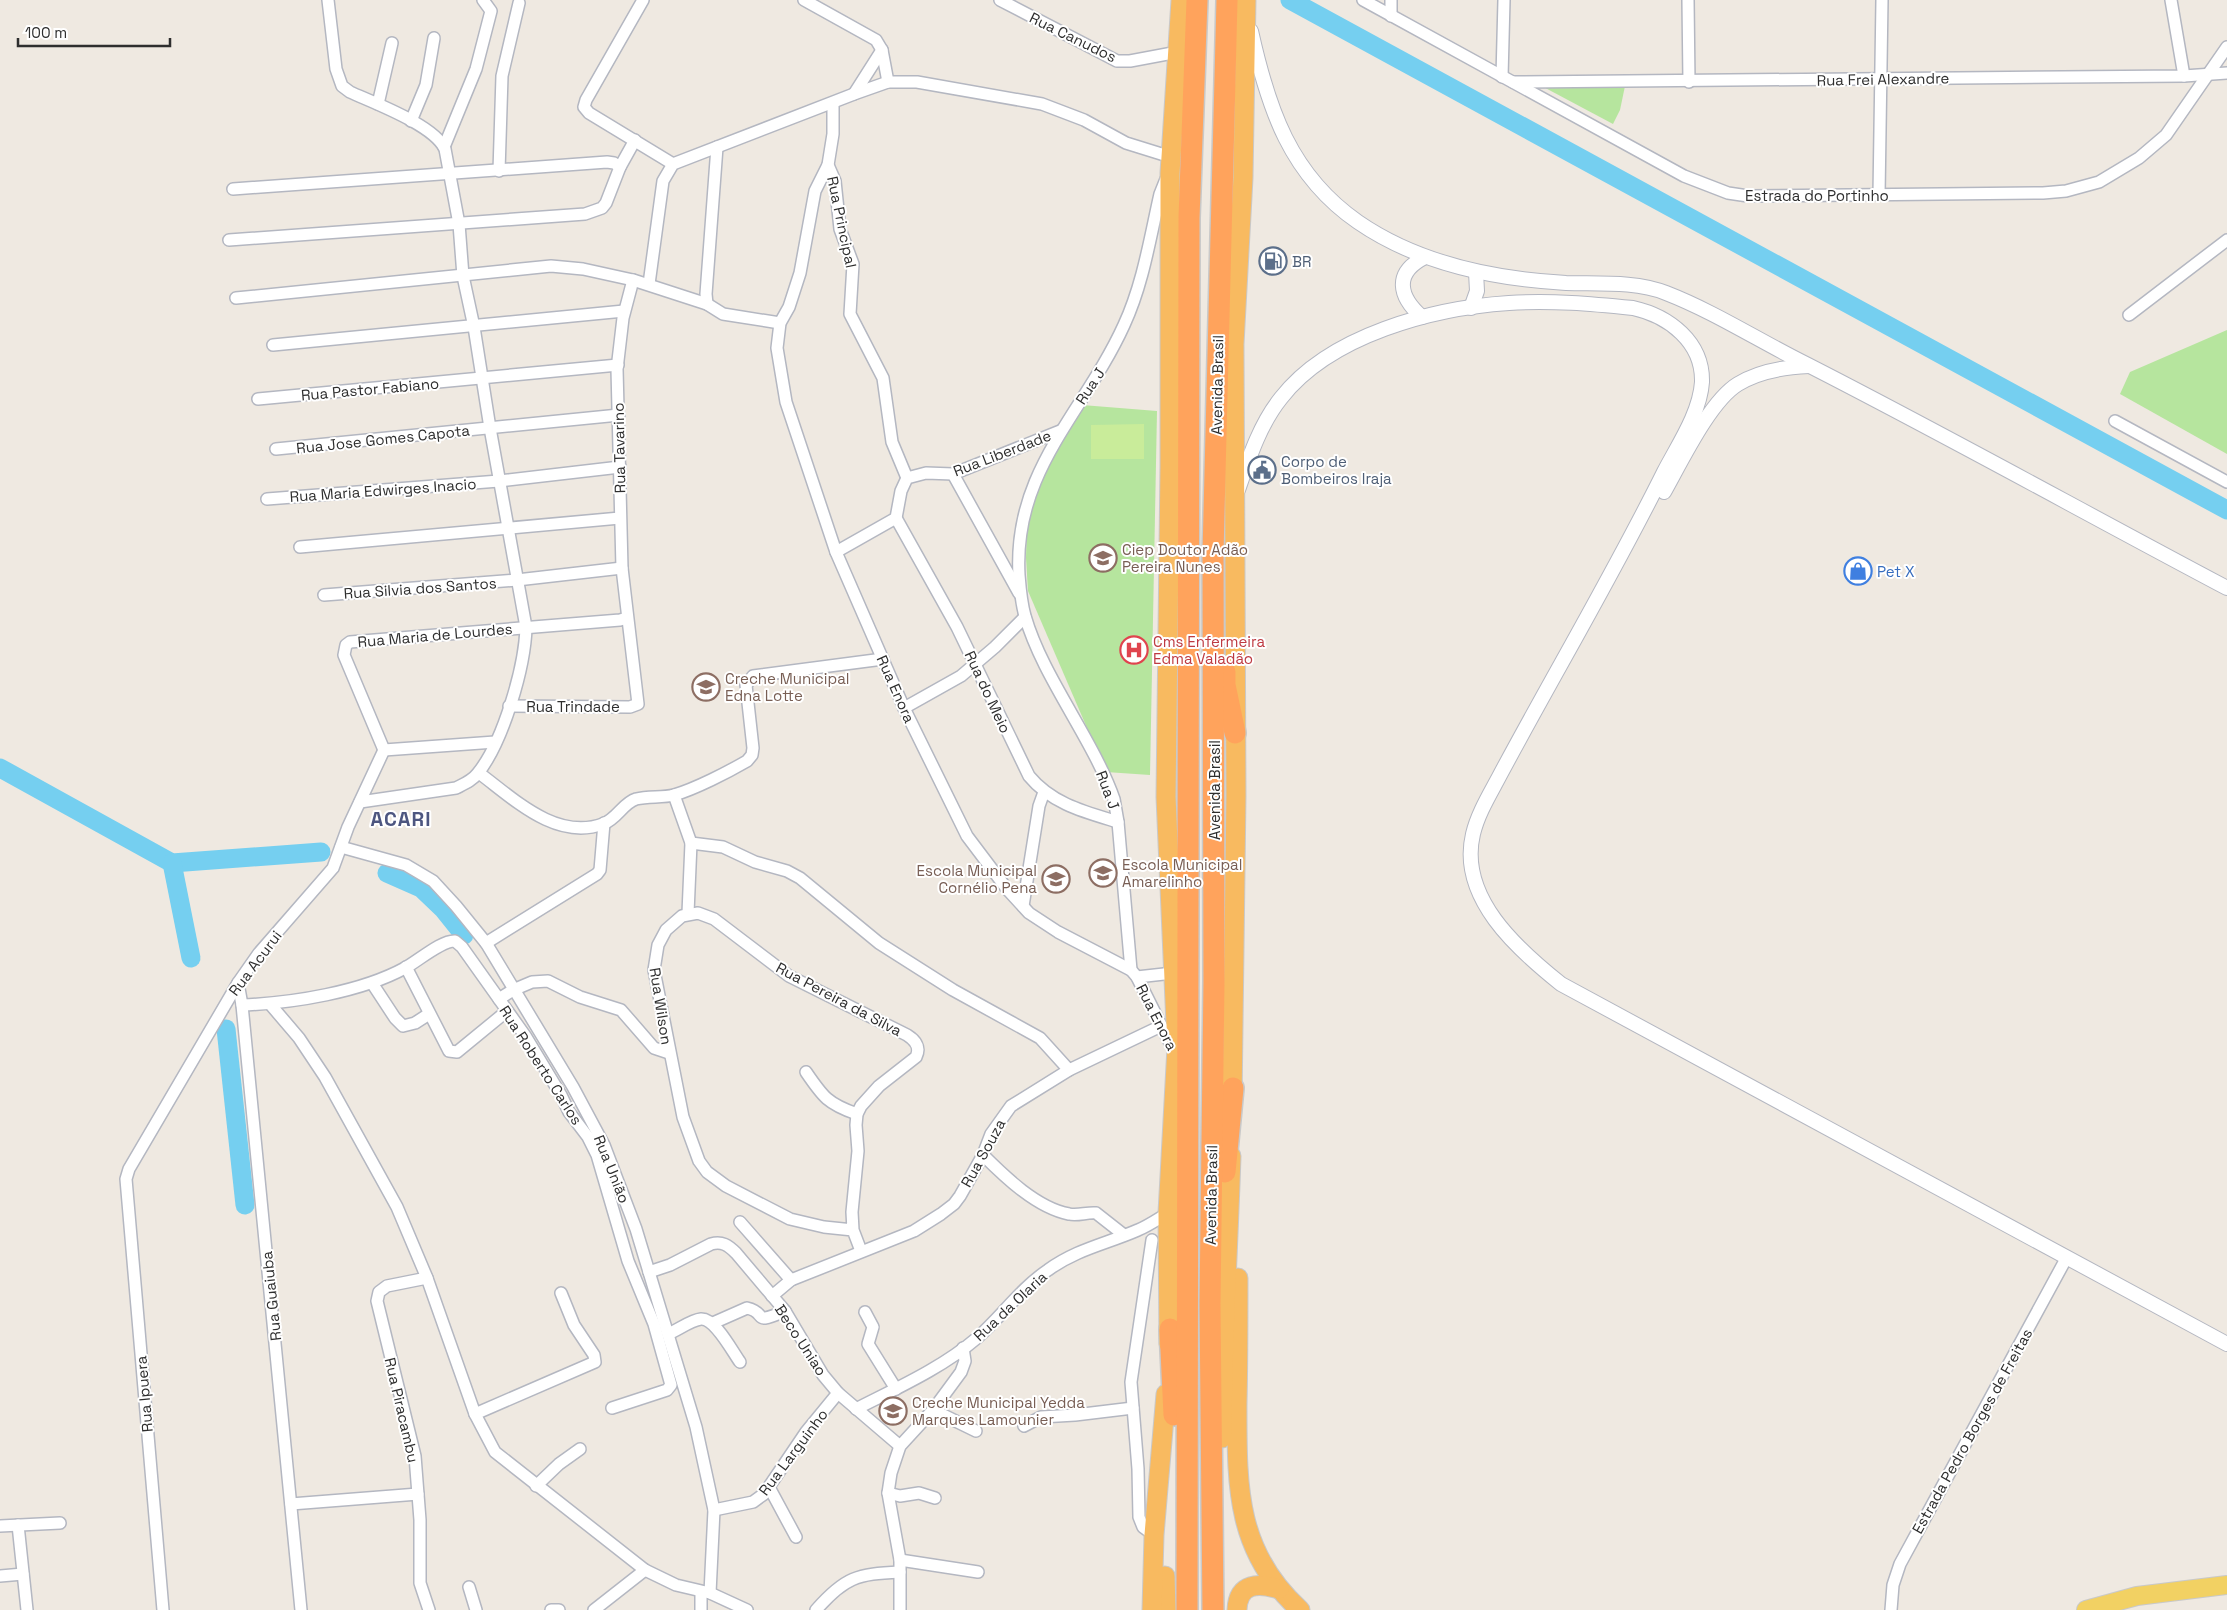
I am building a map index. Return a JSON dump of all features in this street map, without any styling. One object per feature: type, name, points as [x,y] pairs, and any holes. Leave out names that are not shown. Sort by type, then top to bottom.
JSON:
[{"type":"highway","points":[[1181,0],[1170,165],[1170,466],[1166,797],[1177,1057],[1168,1213],[1160,1244],[1170,1329],[1175,1428],[1186,1509]]},
{"type":"highway","name":"Avenida Brasil","points":[[1187,1610],[1189,218],[1197,0]]},
{"type":"highway","name":"Avenida Brasil","points":[[1213,1610],[1210,1304],[1214,990],[1213,554],[1227,0]]},
{"type":"highway","name":"Avenida Brasil","points":[[1223,1610],[1222,1333],[1229,1241],[1233,1063],[1235,733],[1234,344],[1242,178],[1246,6]]},
{"type":"highway","points":[[1216,452],[1224,564],[1225,685],[1235,733]]},
{"type":"highway","points":[[1210,1304],[1218,1269],[1228,1116],[1232,1088]]},
{"type":"highway","name":"Avenida Brasil","points":[[1231,1160],[1238,1190],[1237,1457],[1240,1498],[1246,1525],[1259,1558],[1279,1589],[1300,1610]]},
{"type":"highway","points":[[1154,1609],[1170,1329]]},
{"type":"highway","points":[[1154,1609],[1154,1535],[1161,1472]]},
{"type":"highway","points":[[1237,1610],[1240,1597],[1250,1586],[1257,1584],[1279,1589]]},
{"type":"main road","points":[[2086,1610],[2137,1596],[2227,1585]]},
{"type":"street","points":[[328,0],[338,79],[350,92],[411,121],[441,140],[444,146],[459,224],[463,276],[474,327],[499,481],[526,628],[524,660],[509,706],[495,742],[478,773],[469,782],[456,788],[360,802]]},
{"type":"street","points":[[444,146],[483,46],[491,11],[484,0]]},
{"type":"street","points":[[643,0],[586,100],[584,107],[589,113],[673,164]]},
{"type":"street","points":[[804,0],[870,36],[880,45],[888,82]]},
{"type":"street","name":"Rua Canudos","points":[[1000,0],[1117,61],[1130,61],[1178,52]]},
{"type":"street","name":"Estrada do Portinho","points":[[1363,0],[1684,176],[1728,194],[1748,196],[2044,193],[2066,191],[2099,182],[2139,158],[2166,135],[2227,47]]},
{"type":"street","points":[[1391,0],[1391,16]]},
{"type":"street","points":[[1504,0],[1507,80]]},
{"type":"street","points":[[1688,0],[1688,82]]},
{"type":"street","points":[[1878,194],[1882,79],[1882,0]]},
{"type":"street","points":[[2171,0],[2184,76]]},
{"type":"street","points":[[499,171],[502,76],[519,3]]},
{"type":"street","points":[[1246,6],[1267,99],[1291,149],[1322,190],[1356,221],[1380,236],[1425,257],[1476,272],[1529,281],[1614,285],[1663,291],[1923,423],[2227,588]]},
{"type":"street","points":[[411,121],[426,85],[434,38]]},
{"type":"street","points":[[378,104],[392,43]]},
{"type":"street","points":[[854,94],[882,50]]},
{"type":"street","name":"Rua Frei Alexandre","points":[[1507,80],[1688,82],[2184,76],[2227,73]]},
{"type":"street","points":[[649,284],[663,181],[673,164],[888,82],[937,84],[1042,104],[1084,120],[1170,165]]},
{"type":"street","points":[[1548,102],[1547,94],[1558,82]]},
{"type":"street","points":[[828,165],[833,134],[833,104]]},
{"type":"street","points":[[229,240],[459,224],[593,212],[606,203],[620,167],[634,140]]},
{"type":"street","points":[[707,304],[706,294],[717,147]]},
{"type":"street","points":[[233,190],[608,162],[620,167]]},
{"type":"street","name":"Rua Enora","points":[[828,165],[815,191],[796,287],[780,323],[777,348],[782,387],[836,552],[904,708],[967,836],[1007,889],[1038,920],[1134,974],[1173,973]]},
{"type":"street","name":"Rua Principal","points":[[828,165],[835,181],[840,229],[853,264],[850,314],[883,378],[892,442],[907,478]]},
{"type":"street","name":"Rua J","points":[[1134,974],[1118,822],[1110,787],[1042,656],[1025,617],[1021,597],[1018,555],[1026,506],[1037,477],[1060,431],[1103,366],[1132,306],[1160,194],[1170,165]]},
{"type":"street","points":[[2129,315],[2227,240]]},
{"type":"street","points":[[1422,317],[1409,305],[1402,289],[1409,268],[1425,257]]},
{"type":"street","points":[[236,298],[567,266],[649,284],[707,304],[723,314],[780,323]]},
{"type":"street","points":[[1470,308],[1477,291],[1476,272]]},
{"type":"street","name":"Rua Tavarino","points":[[627,618],[620,518],[618,365],[624,311],[633,280]]},
{"type":"street","points":[[1235,497],[1257,438],[1269,416],[1296,381],[1328,356],[1390,326],[1422,317],[1470,308],[1531,302],[1612,306],[1649,311],[1666,320],[1683,333],[1694,348],[1701,367],[1699,397],[1691,420],[1642,518],[1523,731],[1479,817],[1473,834],[1471,861],[1478,889],[1492,917],[1510,940],[1561,984],[2227,1344]]},
{"type":"street","points":[[273,345],[624,311]]},
{"type":"street","name":"Rua Pastor Fabiano","points":[[258,399],[618,365]]},
{"type":"street","points":[[1642,518],[1653,510],[1695,438],[1720,401],[1730,390],[1757,375],[1779,369],[1810,366]]},
{"type":"street","name":"Rua Jose Gomes Capota","points":[[276,449],[619,415]]},
{"type":"street","points":[[2115,421],[2227,482]]},
{"type":"street","name":"Rua Liberdade","points":[[907,478],[926,472],[953,474],[1060,431]]},
{"type":"street","name":"Rua Maria Edwirges Inacio","points":[[267,499],[499,481],[620,467]]},
{"type":"street","name":"Rua J","points":[[953,474],[1021,597]]},
{"type":"street","points":[[836,552],[896,518],[900,491],[907,478]]},
{"type":"street","points":[[300,547],[620,518]]},
{"type":"street","name":"Rua do Meio","points":[[896,518],[957,627],[1023,767],[1044,792],[1080,810],[1118,822]]},
{"type":"street","name":"Rua Silvia dos Santos","points":[[324,595],[517,580],[622,568]]},
{"type":"street","points":[[904,708],[975,666],[1025,617]]},
{"type":"street","name":"Rua Maria de Lourdes","points":[[384,750],[344,655],[346,645],[355,640],[526,628],[627,618]]},
{"type":"street","name":"Rua Trindade","points":[[509,706],[636,706],[639,700],[627,618]]},
{"type":"street","points":[[478,773],[522,805],[561,826],[582,828],[604,823],[611,820],[628,803],[635,799],[674,795],[738,766],[752,755],[753,748],[746,692],[748,679],[757,675],[883,660]]},
{"type":"street","points":[[384,750],[495,742]]},
{"type":"street","name":"Rua Acurui","points":[[126,1179],[135,1159],[238,983],[259,953],[333,868],[384,750]]},
{"type":"street","points":[[1023,906],[1039,806],[1044,792]]},
{"type":"street","points":[[674,795],[691,843],[688,913]]},
{"type":"street","points":[[486,943],[597,874],[600,870],[604,823]]},
{"type":"street","points":[[691,843],[723,847],[754,862],[787,871],[800,878],[879,943],[953,990],[1040,1038],[1069,1070]]},
{"type":"street","name":"Rua União","points":[[341,847],[406,865],[433,881],[456,906],[486,943],[587,1112],[604,1145],[636,1229],[649,1272],[659,1323],[668,1334],[696,1427],[714,1510],[705,1592],[701,1610]]},
{"type":"street","name":"Rua Wilson","points":[[688,913],[675,920],[666,930],[654,957],[654,970],[669,1053],[683,1117],[692,1147],[708,1172],[726,1186],[790,1219],[824,1227],[853,1230]]},
{"type":"street","name":"Rua Pereira da Silva","points":[[688,913],[698,913],[714,919],[789,976],[907,1035],[916,1042],[918,1052],[916,1057],[879,1086],[861,1106],[857,1114]]},
{"type":"street","name":"Rua Roberto Carlos","points":[[242,1005],[270,1004],[372,984],[406,967],[446,942],[455,941],[462,946],[508,1011],[556,1086],[569,1112],[588,1136],[597,1156],[628,1261],[659,1323],[671,1385],[667,1390],[612,1408]]},
{"type":"street","points":[[406,967],[446,1048],[453,1052],[460,1049],[508,1011]]},
{"type":"street","name":"Rua Enora","points":[[1134,974],[1177,1057]]},
{"type":"street","points":[[499,999],[513,990],[532,982],[548,981],[580,997],[613,1006],[626,1014],[654,1048],[669,1053]]},
{"type":"street","name":"Rua Guaiuba","points":[[238,983],[242,1005],[301,1610]]},
{"type":"street","points":[[372,984],[403,1026],[415,1023],[429,1014]]},
{"type":"street","points":[[270,1004],[299,1038],[336,1096],[400,1213],[427,1278],[475,1414],[495,1452],[645,1570],[676,1584],[705,1592],[747,1610]]},
{"type":"street","name":"Rua Souza","points":[[772,1296],[791,1280],[914,1231],[941,1214],[954,1204],[982,1155],[991,1134],[1012,1106],[1069,1070],[1161,1026]]},
{"type":"street","points":[[806,1072],[820,1093],[835,1106],[857,1114],[858,1151],[853,1230],[861,1251]]},
{"type":"street","points":[[982,1155],[1013,1184],[1041,1201],[1061,1212],[1096,1214],[1124,1235]]},
{"type":"street","name":"Rua Ipuera","points":[[126,1179],[163,1610]]},
{"type":"street","points":[[612,1206],[625,1201]]},
{"type":"street","name":"Rua da Olaria","points":[[856,1409],[896,1389],[977,1338],[1022,1291],[1050,1269],[1079,1251],[1140,1230],[1168,1213]]},
{"type":"street","points":[[740,1222],[791,1280]]},
{"type":"street","points":[[620,1234],[636,1229]]},
{"type":"street","points":[[1140,1230],[1160,1244],[1131,1382],[1138,1469],[1139,1517],[1143,1527],[1154,1535]]},
{"type":"street","name":"Beco Uniao","points":[[649,1272],[662,1268],[717,1242],[727,1245],[785,1311],[823,1375],[838,1393],[900,1446]]},
{"type":"street","name":"Estrada Pedro Borges de Freitas","points":[[1891,1610],[1893,1585],[1900,1564],[2067,1257]]},
{"type":"street","name":"Rua Piracambu","points":[[427,1278],[387,1286],[378,1292],[377,1301],[415,1456],[418,1494],[420,1583],[429,1610]]},
{"type":"street","points":[[475,1414],[595,1362],[594,1355],[574,1325],[561,1293]]},
{"type":"street","points":[[713,1323],[747,1308],[753,1309],[760,1319],[764,1320],[785,1311]]},
{"type":"street","points":[[865,1312],[873,1327],[868,1344],[896,1389]]},
{"type":"street","points":[[668,1334],[699,1319],[713,1323],[740,1362]]},
{"type":"street","points":[[900,1610],[900,1566],[888,1494],[891,1473],[900,1446],[933,1410],[961,1372],[965,1361],[963,1348]]},
{"type":"street","name":"Rua Larguinho","points":[[714,1510],[753,1502],[769,1487],[806,1432],[838,1393]]},
{"type":"street","points":[[1024,1426],[1041,1417],[1133,1408]]},
{"type":"street","points":[[933,1410],[976,1431]]},
{"type":"street","points":[[536,1486],[559,1464],[580,1449]]},
{"type":"street","points":[[1138,1469],[1161,1472]]},
{"type":"street","points":[[769,1487],[796,1538]]},
{"type":"street","points":[[888,1494],[900,1496],[919,1492],[935,1498]]},
{"type":"street","points":[[291,1504],[418,1494]]},
{"type":"street","points":[[0,1526],[60,1523]]},
{"type":"street","points":[[18,1525],[27,1610]]},
{"type":"street","points":[[816,1610],[833,1591],[856,1576],[900,1566],[978,1572]]},
{"type":"street","points":[[594,1610],[645,1570]]},
{"type":"street","points":[[0,1576],[23,1574]]},
{"type":"street","points":[[469,1587],[476,1610]]},
{"type":"street","points":[[551,1610],[559,1610]]},
{"type":"green space","points":[[1536,83],[1625,86],[1620,110],[1613,124]]},
{"type":"green space","points":[[2227,330],[2227,454],[2120,394],[2130,372]]},
{"type":"green space","points":[[1082,405],[1157,411],[1150,775],[1106,772],[1028,591],[1026,558],[1027,521],[1032,502],[1060,442]]},
{"type":"green space","points":[[1144,424],[1144,459],[1091,459],[1091,425]]},
{"type":"waterway","points":[[1290,0],[2227,510]]},
{"type":"waterway","points":[[0,768],[172,863],[321,852]]},
{"type":"waterway","points":[[172,863],[191,958]]},
{"type":"waterway","points":[[387,873],[421,888],[444,910],[464,935]]},
{"type":"waterway","points":[[226,1029],[245,1205]]},
{"type":"place","name":"BR","points":[[1273,261]]},
{"type":"place","name":"Corpo de Bombeiros Iraja","points":[[1262,470]]},
{"type":"place","name":"Ciep Doutor Adão Pereira Nunes","points":[[1103,558]]},
{"type":"place","name":"Pet X","points":[[1858,571]]},
{"type":"place","name":"Cms Enfermeira Edma Valadão","points":[[1134,650]]},
{"type":"place","name":"Creche Municipal Edna Lotte","points":[[706,687]]},
{"type":"place","name":"Escola Municipal Amarelinho","points":[[1103,873]]},
{"type":"place","name":"Escola Municipal Cornélio Pena","points":[[1056,879]]},
{"type":"place","name":"Creche Municipal Yedda Marques Lamounier","points":[[893,1411]]},
{"type":"district","name":"ACARI","points":[[401,819]]}]
